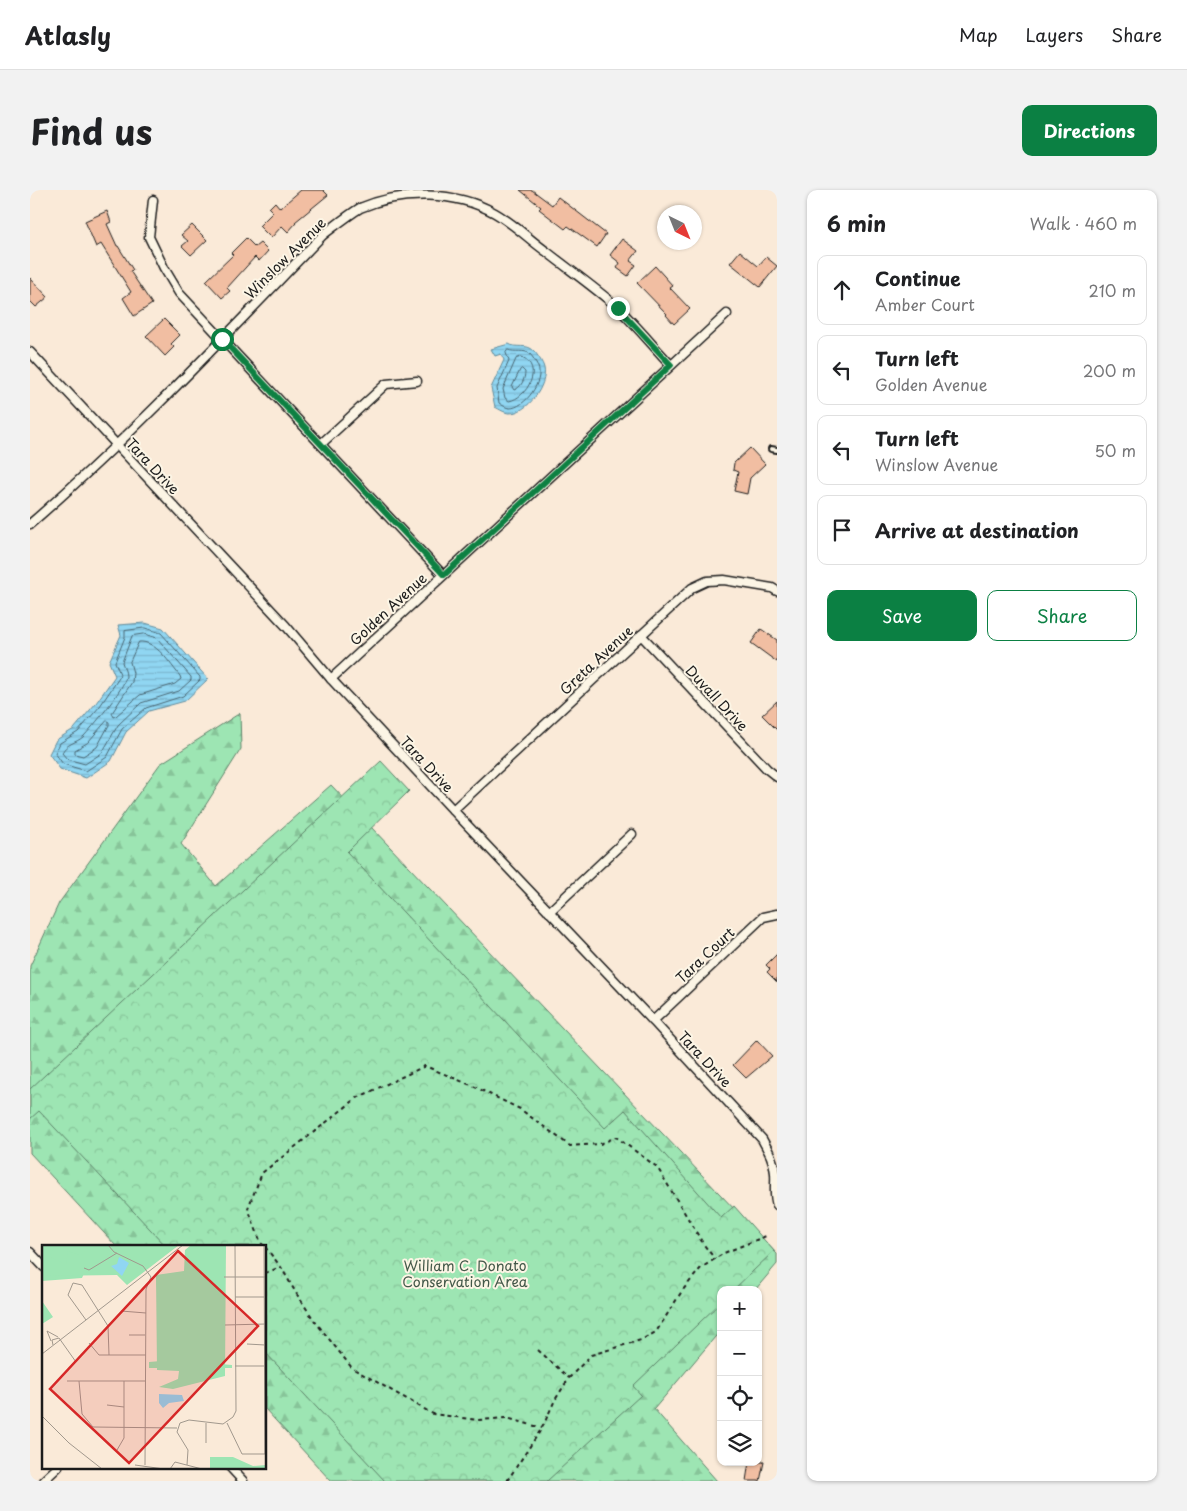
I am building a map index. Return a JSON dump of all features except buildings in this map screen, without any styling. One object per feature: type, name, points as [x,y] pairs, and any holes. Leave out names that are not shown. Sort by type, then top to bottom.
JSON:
[{"type":"street","name":"Winslow Avenue","points":[[30,524],[117,445],[341,220],[361,208],[406,194],[430,194],[454,198],[477,204],[497,214],[600,292],[618,308],[671,365]]},
{"type":"street","points":[[153,200],[149,237],[179,293],[444,575]]},
{"type":"street","name":"Golden Avenue","points":[[331,679],[727,314]]},
{"type":"street","name":"Tara Drive","points":[[30,352],[286,626],[331,679],[762,1139],[771,1154],[775,1173],[775,1199],[777,1205]]},
{"type":"street","points":[[321,444],[386,384],[417,381]]},
{"type":"street","name":"Greta Avenue","points":[[453,810],[692,588],[707,581],[724,580],[772,588],[777,591]]},
{"type":"street","name":"Duvall Drive","points":[[641,635],[767,769],[777,777]]},
{"type":"street","points":[[549,912],[632,834]]},
{"type":"street","name":"Tara Court","points":[[653,1021],[763,917],[777,914]]},
{"type":"street","points":[[30,1252],[42,1265]]},
{"type":"street","points":[[43,1481],[57,1468]]},
{"type":"street","points":[[231,1468],[243,1481]]},
{"type":"lane","points":[[771,449],[777,450]]},
{"type":"path","points":[[262,1245],[248,1208],[262,1173],[357,1098],[425,1066],[473,1086],[520,1109],[570,1146],[600,1144],[616,1136],[658,1168],[704,1246],[715,1258]]},
{"type":"path","points":[[508,1481],[542,1428],[555,1400],[569,1378],[591,1355],[641,1340],[656,1332],[682,1291],[701,1268],[724,1253],[766,1236]]},
{"type":"path","points":[[266,1249],[281,1267],[314,1320],[352,1368],[433,1414],[478,1420],[507,1418],[542,1428]]},
{"type":"path","points":[[266,1273],[281,1267]]},
{"type":"path","points":[[538,1350],[569,1378]]},
{"type":"green space","name":"William C. Donato Conservation Area","points":[[240,713],[241,749],[181,844],[216,886],[331,785],[777,1254],[777,1264],[758,1286],[717,1286],[717,1335],[654,1409],[717,1481],[331,1481],[266,1410],[266,1245],[115,1245],[30,1153],[30,966],[59,903],[160,764]]},
{"type":"green space","name":"William C. Donato Conservation Area","points":[[381,761],[409,791],[347,852],[605,1128],[625,1110],[721,1218],[734,1206],[774,1251],[737,1286],[717,1286],[717,1306],[633,1386],[641,1395],[547,1481],[385,1481],[266,1353],[266,1245],[165,1245],[39,1111],[30,1119],[30,1089]]},
{"type":"water","points":[[509,344],[528,347],[534,351],[544,368],[544,375],[539,390],[529,404],[523,409],[509,413],[495,407],[491,388],[504,360],[501,354],[495,356],[491,349]]},
{"type":"water","points":[[145,623],[163,628],[208,679],[185,701],[149,711],[126,732],[111,761],[86,778],[60,769],[49,754],[56,740],[74,729],[115,676],[109,662],[121,635],[118,625]]},
{"type":"route","points":[[222,339],[444,575],[671,365],[618,308]]}]
